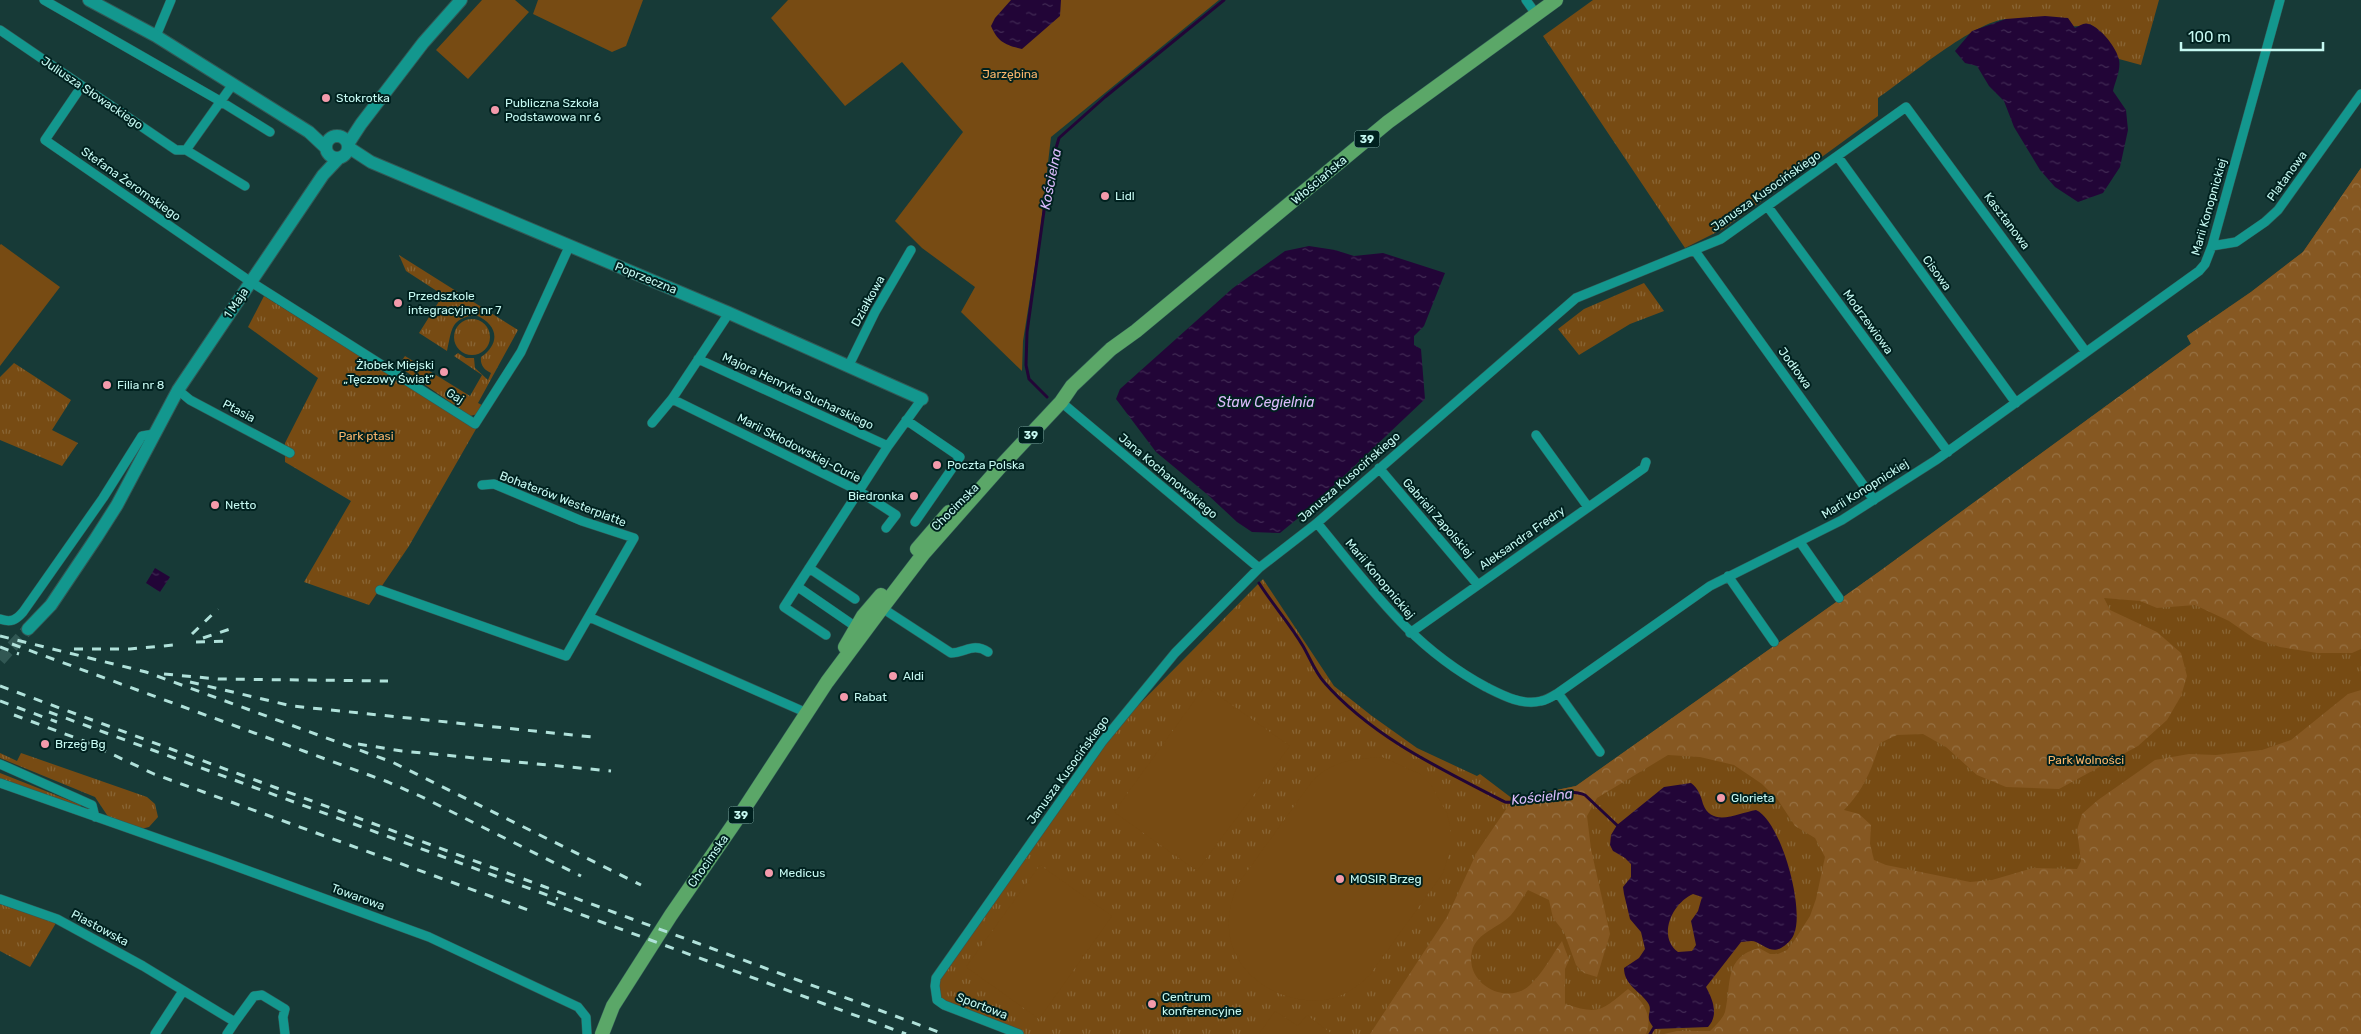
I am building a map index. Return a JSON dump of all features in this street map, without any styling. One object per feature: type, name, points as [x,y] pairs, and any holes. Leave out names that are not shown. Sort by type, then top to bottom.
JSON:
[{"type":"main road","name":"Włościańska","points":[[1000,467],[1061,402],[1078,392],[1136,331],[1388,122],[1556,0]]},
{"type":"main road","name":"Chocimska","points":[[602,1034],[613,1006],[671,915],[808,713],[878,605],[930,532],[977,485],[1000,467]]},
{"type":"main road","name":"Chocimska","points":[[827,682],[856,627],[878,605]]},
{"type":"street","points":[[44,0],[220,101],[270,132]]},
{"type":"street","points":[[88,0],[156,36],[309,132],[338,147]]},
{"type":"street","points":[[156,36],[170,0]]},
{"type":"street","name":"1 Maja","points":[[28,629],[51,606],[96,538],[117,505],[178,390],[323,175],[338,147],[361,124],[423,43],[460,0]]},
{"type":"street","points":[[1526,0],[1536,14]]},
{"type":"street","name":"Marii Konopnickiej","points":[[1317,523],[1398,622],[1451,666],[1511,699],[1542,701],[1558,693],[1710,586],[1842,520],[1948,452],[2199,271],[2205,264],[2212,246],[2280,0]]},
{"type":"street","name":"Juliusza Słowackiego","points":[[0,30],[176,150],[186,150],[245,186]]},
{"type":"street","points":[[186,150],[233,84]]},
{"type":"street","name":"Stefana Żeromskiego","points":[[77,93],[45,140],[250,282]]},
{"type":"street","name":"Platanowa","points":[[2212,246],[2236,242],[2265,222],[2278,210],[2361,94]]},
{"type":"street","name":"Janusza Kusocińskiego","points":[[937,1000],[934,986],[936,978],[1102,742],[1175,653],[1259,568],[1317,523],[1378,468],[1576,298],[1721,239],[1906,107]]},
{"type":"street","name":"Kasztanowa","points":[[1906,107],[2086,352]]},
{"type":"street","name":"Poprzeczna","points":[[338,147],[369,162],[729,312],[922,398]]},
{"type":"street","name":"Cisowa","points":[[1838,157],[2016,403]]},
{"type":"street","name":"Modrzewiowa","points":[[1768,207],[1948,452]]},
{"type":"street","name":"Gaj","points":[[250,282],[475,424],[521,352],[569,246]]},
{"type":"street","name":"Działkowa","points":[[849,365],[875,312],[911,250]]},
{"type":"street","name":"Jodłowa","points":[[1695,251],[1874,500]]},
{"type":"street","points":[[652,424],[672,399],[729,312]]},
{"type":"street","name":"Majora Henryka Sucharskiego","points":[[698,359],[888,446]]},
{"type":"street","name":"Ptasia","points":[[178,390],[190,400],[290,453]]},
{"type":"street","points":[[886,528],[896,514],[859,491],[922,398]]},
{"type":"street","name":"Marii Skłodowskiej-Curie","points":[[672,399],[859,491],[784,607],[826,635]]},
{"type":"street","name":"Jana Kochanowskiego","points":[[1061,402],[1259,568]]},
{"type":"street","points":[[906,420],[960,457],[915,522]]},
{"type":"street","name":"1 Maja","points":[[0,619],[7,622],[16,620],[23,612],[103,498],[142,436],[154,434]]},
{"type":"street","points":[[1536,435],[1588,507]]},
{"type":"street","name":"Aleksandra Fredry","points":[[1410,633],[1644,468],[1646,462]]},
{"type":"street","name":"Gabrieli Zapolskiej","points":[[1378,468],[1478,584]]},
{"type":"street","name":"Bohaterów Westerplatte","points":[[380,590],[566,656],[634,538],[582,521],[494,484],[482,485]]},
{"type":"street","points":[[1800,542],[1838,598]]},
{"type":"street","points":[[809,568],[854,599]]},
{"type":"street","points":[[1728,576],[1774,642]]},
{"type":"street","points":[[798,587],[856,627]]},
{"type":"street","points":[[878,605],[951,653],[958,653],[970,647],[981,647],[988,652]]},
{"type":"street","points":[[589,617],[808,713]]},
{"type":"street","points":[[1558,693],[1600,752]]},
{"type":"street","name":"Towarowa","points":[[0,764],[92,805],[95,817]]},
{"type":"street","name":"Towarowa","points":[[0,784],[428,937],[578,1007],[586,1016],[587,1034]]},
{"type":"street","name":"Piastowska","points":[[0,899],[57,919],[118,952],[235,1022]]},
{"type":"street","points":[[156,1034],[183,991]]},
{"type":"street","points":[[227,1034],[254,996],[262,995],[285,1008],[283,1017],[284,1034]]},
{"type":"street","name":"Sportowa","points":[[937,1000],[944,1005],[1019,1034]]},
{"type":"green space","points":[[482,0],[515,0],[529,12],[468,79],[436,50]]},
{"type":"green space","points":[[538,0],[643,0],[626,46],[612,52],[533,14]]},
{"type":"green space","name":"Jarzębina","points":[[788,0],[1219,0],[1051,137],[1039,241],[1023,341],[1022,371],[961,312],[975,287],[922,248],[895,221],[963,132],[902,62],[845,106],[771,18]]},
{"type":"green space","points":[[1593,0],[2159,0],[2141,65],[2119,59],[2103,34],[2090,24],[2058,26],[2028,20],[2007,19],[1978,29],[1941,52],[1878,98],[1878,116],[1723,229],[1685,248],[1543,36]]},
{"type":"green space","name":"Park Wolności","points":[[2361,168],[2361,1034],[1022,1034],[937,1000],[936,978],[1102,742],[1263,579],[1334,686],[1417,748],[1477,776],[1480,774],[1513,799],[1576,786],[1880,571],[2191,344],[2187,336],[2251,292],[2303,252]]},
{"type":"green space","name":"Park Wolności","points":[[2361,168],[2361,649],[2352,653],[2317,653],[2280,647],[2255,639],[2229,621],[2195,605],[2157,608],[2140,601],[2104,598],[2110,610],[2157,632],[2181,653],[2187,676],[2181,696],[2167,720],[2138,746],[2059,789],[2006,787],[1977,775],[1946,747],[1923,734],[1897,735],[1880,743],[1866,779],[1857,795],[1844,810],[1859,814],[1871,825],[1870,844],[1874,860],[1886,865],[1970,882],[1992,880],[2033,868],[2077,869],[2081,861],[2077,830],[2082,814],[2098,800],[2155,760],[2189,754],[2216,755],[2262,750],[2291,740],[2348,694],[2361,690],[2361,1034],[1664,1034],[1677,1031],[1710,1031],[1721,1020],[1725,1012],[1731,973],[1739,958],[1747,952],[1759,948],[1770,954],[1778,954],[1787,950],[1810,916],[1816,899],[1825,857],[1815,838],[1795,826],[1778,800],[1762,784],[1734,765],[1700,757],[1668,755],[1597,798],[1587,816],[1591,849],[1610,934],[1597,977],[1584,973],[1576,965],[1564,932],[1553,918],[1549,900],[1528,890],[1511,915],[1479,939],[1472,951],[1471,963],[1474,973],[1489,988],[1499,992],[1510,993],[1520,991],[1535,980],[1562,941],[1569,960],[1565,969],[1565,1004],[1585,1009],[1599,1009],[1612,1002],[1628,989],[1642,1003],[1648,1014],[1649,1021],[1646,1034],[1370,1034],[1447,917],[1477,852],[1513,799],[1576,786],[1880,571],[2191,344],[2187,336],[2251,292],[2303,252]]},
{"type":"green space","points":[[0,245],[60,287],[0,366]]},
{"type":"green space","points":[[399,255],[518,330],[478,403],[484,406],[478,414],[470,416],[398,366],[405,356],[470,396],[482,375],[454,356],[458,353],[466,358],[474,358],[475,368],[488,380],[491,373],[483,367],[481,357],[492,346],[494,340],[493,329],[476,315],[461,319],[454,326],[447,351],[419,333],[443,295],[406,271]]},
{"type":"green space","points":[[1644,283],[1664,311],[1630,324],[1579,355],[1558,329],[1584,309]]},
{"type":"green space","name":"Park ptasi","points":[[264,296],[476,429],[409,546],[369,605],[304,582],[351,501],[285,462],[285,443],[318,378],[248,327]]},
{"type":"green space","points":[[472,319],[479,320],[485,324],[489,330],[489,344],[485,350],[479,354],[472,355],[465,354],[459,350],[455,344],[454,337],[455,330],[459,324],[465,320]]},
{"type":"green space","points":[[14,363],[71,400],[52,430],[78,443],[62,466],[0,440],[0,377]]},
{"type":"green space","points":[[1205,686],[1290,746],[1197,871],[1114,812]]},
{"type":"green space","points":[[0,753],[17,761],[21,753],[147,797],[155,804],[158,817],[149,827],[141,829],[109,818],[95,797],[0,758]]},
{"type":"green space","name":"MOSIR Brzeg","points":[[1382,757],[1420,774],[1431,785],[1447,813],[1450,826],[1450,850],[1443,873],[1369,976],[1357,986],[1334,998],[1316,1000],[1299,999],[1281,994],[1251,976],[1240,962],[1232,947],[1229,917],[1232,900],[1238,884],[1313,780],[1337,764]]},
{"type":"green space","points":[[0,773],[81,805],[80,807],[0,779]]},
{"type":"green space","points":[[1040,865],[1112,916],[1039,1019],[966,967]]},
{"type":"green space","points":[[0,904],[56,923],[30,967],[0,951]]},
{"type":"green space","points":[[1275,1011],[1298,1026],[1307,1015],[1332,1034],[1259,1034]]},
{"type":"water","points":[[1011,0],[1061,0],[1060,16],[1022,49],[1011,46],[996,36],[991,26],[995,18]]},
{"type":"water","points":[[2045,16],[2068,18],[2075,28],[2082,24],[2094,26],[2112,44],[2119,60],[2119,72],[2113,91],[2126,110],[2128,130],[2120,167],[2103,193],[2078,202],[2055,187],[2040,170],[2014,127],[2004,101],[1989,86],[1977,66],[1965,63],[1955,51],[1972,31],[2006,19]]},
{"type":"water","name":"Staw Cegielnia","points":[[1309,246],[1335,250],[1354,256],[1383,253],[1445,273],[1424,326],[1414,336],[1414,345],[1421,349],[1425,399],[1308,510],[1280,533],[1252,532],[1237,522],[1156,452],[1116,399],[1120,389],[1233,288],[1285,251]]},
{"type":"water","points":[[155,568],[170,577],[160,592],[146,583]]},
{"type":"water","points":[[1691,783],[1699,792],[1707,811],[1719,817],[1734,816],[1756,810],[1765,817],[1774,830],[1789,867],[1793,887],[1797,922],[1792,938],[1783,947],[1774,950],[1754,941],[1741,942],[1706,987],[1714,1007],[1713,1018],[1708,1027],[1654,1029],[1649,1020],[1650,1007],[1648,1003],[1629,983],[1625,974],[1624,968],[1639,958],[1645,949],[1641,932],[1630,919],[1624,894],[1623,887],[1631,877],[1631,864],[1613,851],[1610,845],[1611,835],[1617,825],[1664,787]],"holes":[[[1693,894],[1702,897],[1698,911],[1691,921],[1696,945],[1692,951],[1678,952],[1672,946],[1669,938],[1668,929],[1673,912],[1685,898]]]},
{"type":"waterway","name":"Kościelna","points":[[1047,397],[1029,379],[1026,365],[1027,332],[1050,168],[1059,138],[1105,97],[1224,0]]},
{"type":"waterway","name":"Kościelna","points":[[1259,583],[1298,638],[1324,682],[1343,702],[1385,735],[1432,764],[1505,802],[1525,801],[1567,792],[1576,793],[1585,795],[1619,827]]},
{"type":"waterway","name":"Kościelna","points":[[1650,1034],[1655,1026]]},
{"type":"tunnel","points":[[0,660],[28,629]]},
{"type":"railway","points":[[192,634],[218,609]]},
{"type":"railway","points":[[203,638],[230,629]]},
{"type":"railway","points":[[0,636],[146,672],[392,762],[641,885]]},
{"type":"railway","points":[[196,642],[232,641]]},
{"type":"railway","points":[[12,644],[388,782],[581,876]]},
{"type":"railway","points":[[74,649],[130,649],[174,645]]},
{"type":"railway","points":[[0,647],[19,654]]},
{"type":"railway","points":[[164,674],[218,679],[388,681]]},
{"type":"railway","points":[[190,682],[292,706],[592,737]]},
{"type":"railway","points":[[0,686],[944,1034]]},
{"type":"railway","points":[[0,701],[57,722]]},
{"type":"railway","points":[[49,712],[558,899]]},
{"type":"railway","points":[[14,715],[84,741],[154,774],[531,911]]},
{"type":"railway","points":[[358,744],[402,751],[611,771]]},
{"type":"railway","points":[[547,902],[906,1034]]},
{"type":"place","name":"Stokrotka","points":[[326,98]]},
{"type":"place","name":"Publiczna Szkoła Podstawowa nr 6","points":[[495,110]]},
{"type":"place","name":"Lidl","points":[[1105,196]]},
{"type":"place","name":"Przedszkole integracyjne nr 7","points":[[398,303]]},
{"type":"place","name":"Żłobek Miejski „Tęczowy Świat”","points":[[444,372]]},
{"type":"place","name":"Filia nr 8","points":[[107,385]]},
{"type":"place","name":"Poczta Polska","points":[[937,465]]},
{"type":"place","name":"Biedronka","points":[[914,496]]},
{"type":"place","name":"Netto","points":[[215,505]]},
{"type":"place","name":"Aldi","points":[[893,676]]},
{"type":"place","name":"Rabat","points":[[844,697]]},
{"type":"place","name":"Brzeg Bg","points":[[45,744]]},
{"type":"place","name":"Glorieta","points":[[1721,798]]},
{"type":"place","name":"Medicus","points":[[769,873]]},
{"type":"place","name":"MOSIR Brzeg","points":[[1340,879]]},
{"type":"place","name":"Centrum konferencyjne","points":[[1152,1004]]}]
